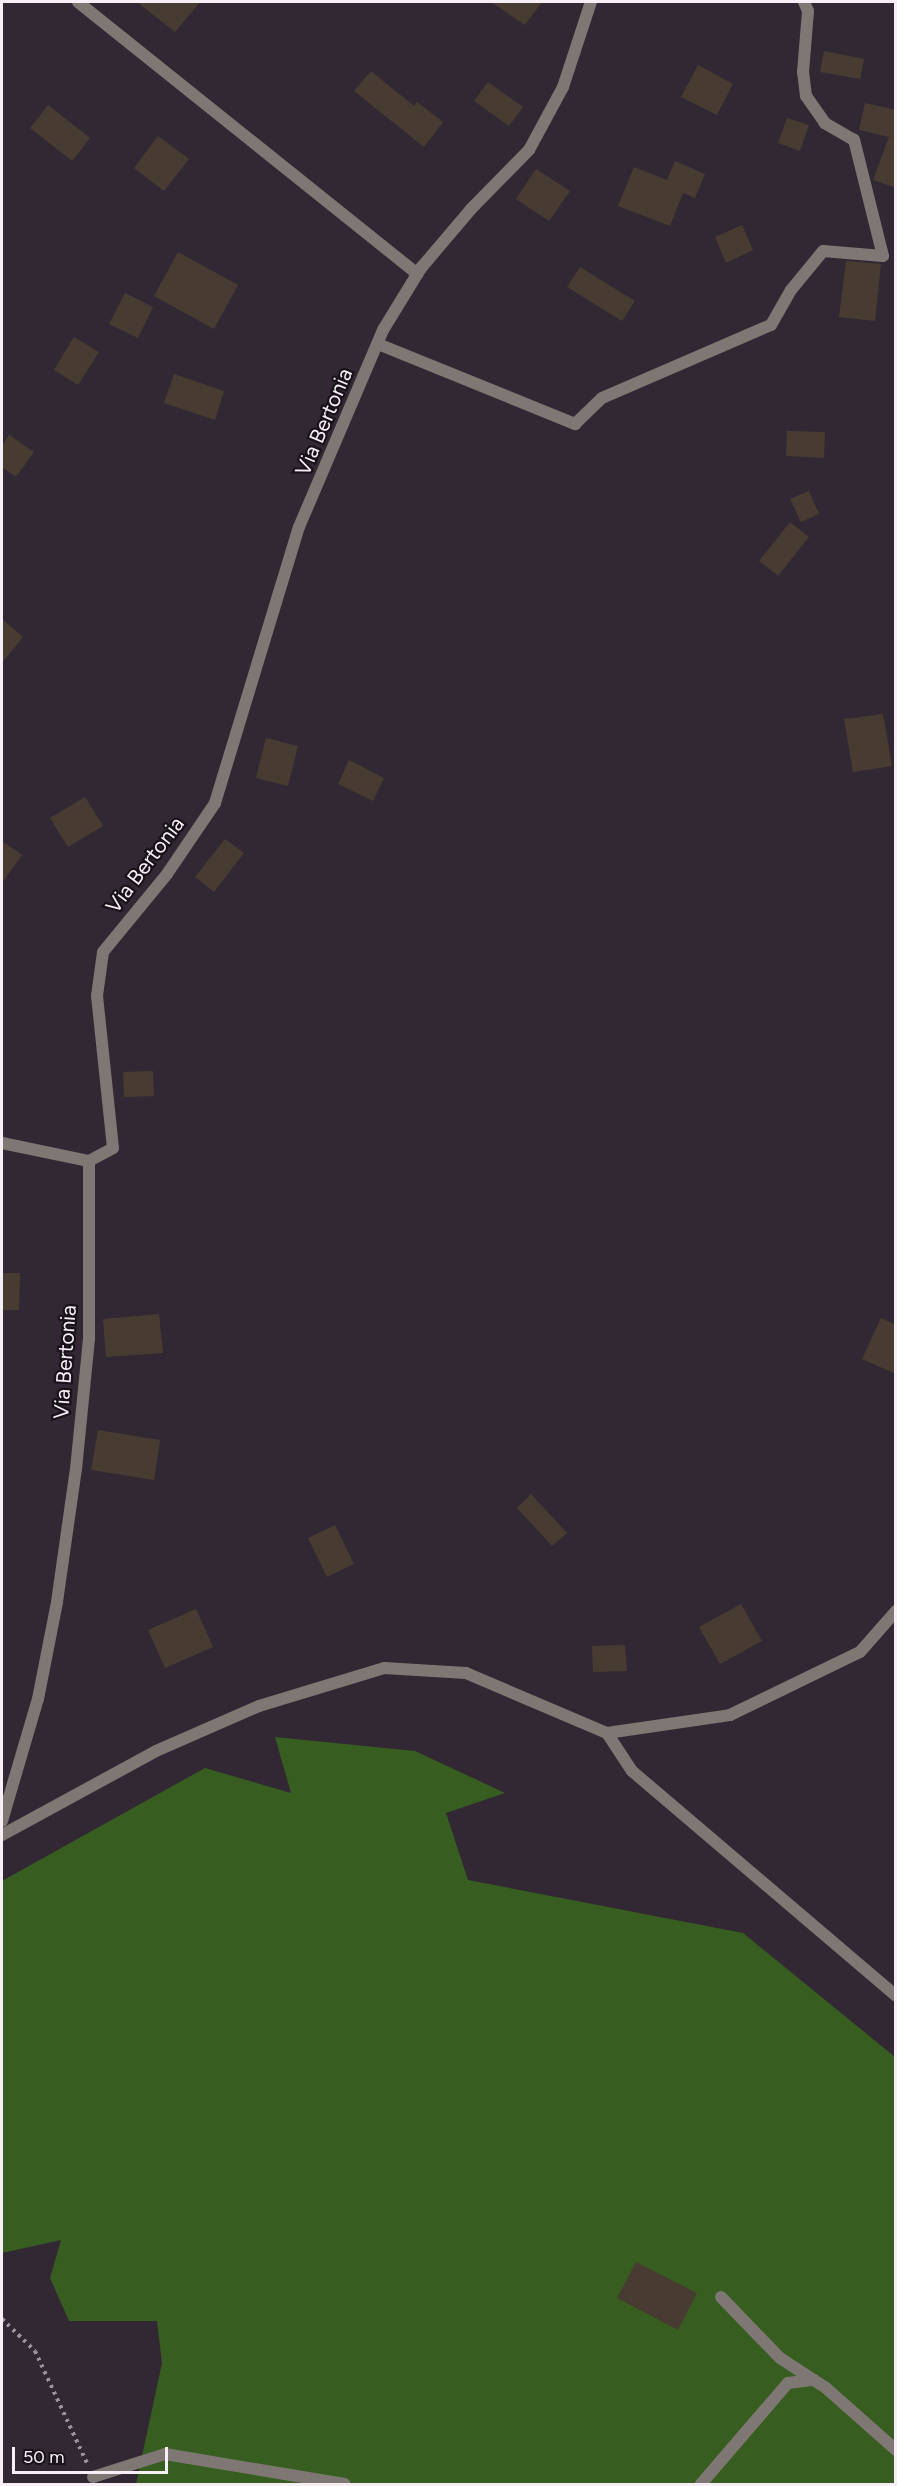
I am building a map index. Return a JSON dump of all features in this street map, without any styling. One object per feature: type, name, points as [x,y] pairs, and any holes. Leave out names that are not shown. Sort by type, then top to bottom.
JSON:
[{"type":"street","points":[[78,2],[417,274]]},
{"type":"street","name":"Via Bertonia","points":[[2,1821],[38,1699],[57,1602],[76,1469],[89,1339],[89,1161],[113,1148],[97,996],[103,952],[167,874],[215,802],[299,526],[378,344],[417,274],[471,209],[529,150],[563,87],[591,2]]},
{"type":"street","points":[[378,344],[575,424],[602,398],[771,324],[791,290],[823,251],[883,256],[854,140],[825,123],[806,96],[803,72],[808,11],[804,2]]},
{"type":"street","points":[[2,1143],[89,1161]]},
{"type":"street","points":[[2,1835],[156,1751],[248,1710],[384,1668],[466,1673],[607,1733],[730,1715],[860,1652],[896,1611]]},
{"type":"street","points":[[607,1733],[632,1771],[896,1996]]},
{"type":"street","points":[[721,2297],[780,2358],[814,2380],[896,2450]]},
{"type":"street","points":[[701,2484],[788,2383],[814,2380]]},
{"type":"street","points":[[91,2481],[165,2454],[345,2484]]},
{"type":"street","points":[[91,2481],[107,2484]]},
{"type":"path","points":[[2,2319],[34,2351],[91,2481]]},
{"type":"green space","points":[[275,1737],[415,1751],[505,1793],[446,1813],[468,1880],[743,1933],[895,2057],[895,2484],[136,2484],[162,2363],[157,2321],[69,2321],[50,2278],[61,2240],[2,2253],[2,1881],[205,1768],[291,1793]]},
{"type":"building","points":[[137,2],[200,2],[175,32]]},
{"type":"building","points":[[491,2],[542,2],[525,25]]},
{"type":"building","points":[[824,51],[864,59],[860,79],[820,72]]},
{"type":"building","points":[[698,65],[733,84],[717,115],[681,97]]},
{"type":"building","points":[[371,71],[414,106],[417,102],[443,122],[424,147],[354,91]]},
{"type":"building","points":[[488,82],[523,107],[509,126],[474,101]]},
{"type":"building","points":[[865,103],[896,110],[896,188],[873,180],[889,137],[859,130]]},
{"type":"building","points":[[48,105],[90,138],[72,161],[30,128]]},
{"type":"building","points":[[787,118],[809,125],[800,151],[778,143]]},
{"type":"building","points":[[158,136],[189,159],[164,191],[134,168]]},
{"type":"building","points":[[675,161],[705,174],[695,198],[683,193],[670,226],[618,206],[634,167],[667,180]]},
{"type":"building","points":[[536,169],[570,191],[549,221],[516,199]]},
{"type":"building","points":[[742,225],[753,250],[726,263],[715,237]]},
{"type":"building","points":[[178,252],[238,285],[214,329],[154,296]]},
{"type":"building","points":[[846,261],[881,264],[875,321],[839,317]]},
{"type":"building","points":[[580,267],[635,301],[622,321],[567,287]]},
{"type":"building","points":[[125,293],[153,307],[138,338],[109,324]]},
{"type":"building","points":[[74,337],[99,352],[78,385],[54,370]]},
{"type":"building","points":[[174,374],[224,391],[215,420],[164,403]]},
{"type":"building","points":[[787,431],[825,432],[824,458],[786,456]]},
{"type":"building","points":[[9,435],[34,452],[16,477],[2,467],[2,446]]},
{"type":"building","points":[[809,491],[819,514],[801,522],[790,499]]},
{"type":"building","points":[[790,522],[809,537],[778,576],[759,561]]},
{"type":"building","points":[[2,619],[23,637],[2,663]]},
{"type":"building","points":[[883,714],[892,766],[853,772],[844,719]]},
{"type":"building","points":[[266,738],[298,746],[288,786],[256,778]]},
{"type":"building","points":[[349,760],[384,778],[373,801],[338,784]]},
{"type":"building","points":[[85,797],[103,826],[68,847],[50,818]]},
{"type":"building","points":[[225,839],[244,853],[214,892],[195,877]]},
{"type":"building","points":[[2,841],[22,855],[2,883]]},
{"type":"building","points":[[153,1071],[154,1096],[124,1097],[123,1072]]},
{"type":"building","points":[[2,1273],[20,1273],[19,1310],[2,1310]]},
{"type":"building","points":[[159,1314],[163,1353],[106,1357],[103,1319]]},
{"type":"building","points":[[881,1318],[896,1325],[896,1374],[862,1359]]},
{"type":"building","points":[[98,1430],[160,1440],[154,1480],[91,1470]]},
{"type":"building","points":[[531,1494],[567,1533],[552,1546],[517,1508]]},
{"type":"building","points":[[335,1525],[354,1564],[327,1577],[308,1538]]},
{"type":"building","points":[[741,1604],[762,1641],[720,1664],[699,1627]]},
{"type":"building","points":[[196,1609],[213,1647],[165,1668],[148,1630]]},
{"type":"building","points":[[625,1645],[627,1671],[593,1672],[592,1646]]},
{"type":"building","points":[[636,2262],[697,2293],[678,2330],[617,2298]]}]
